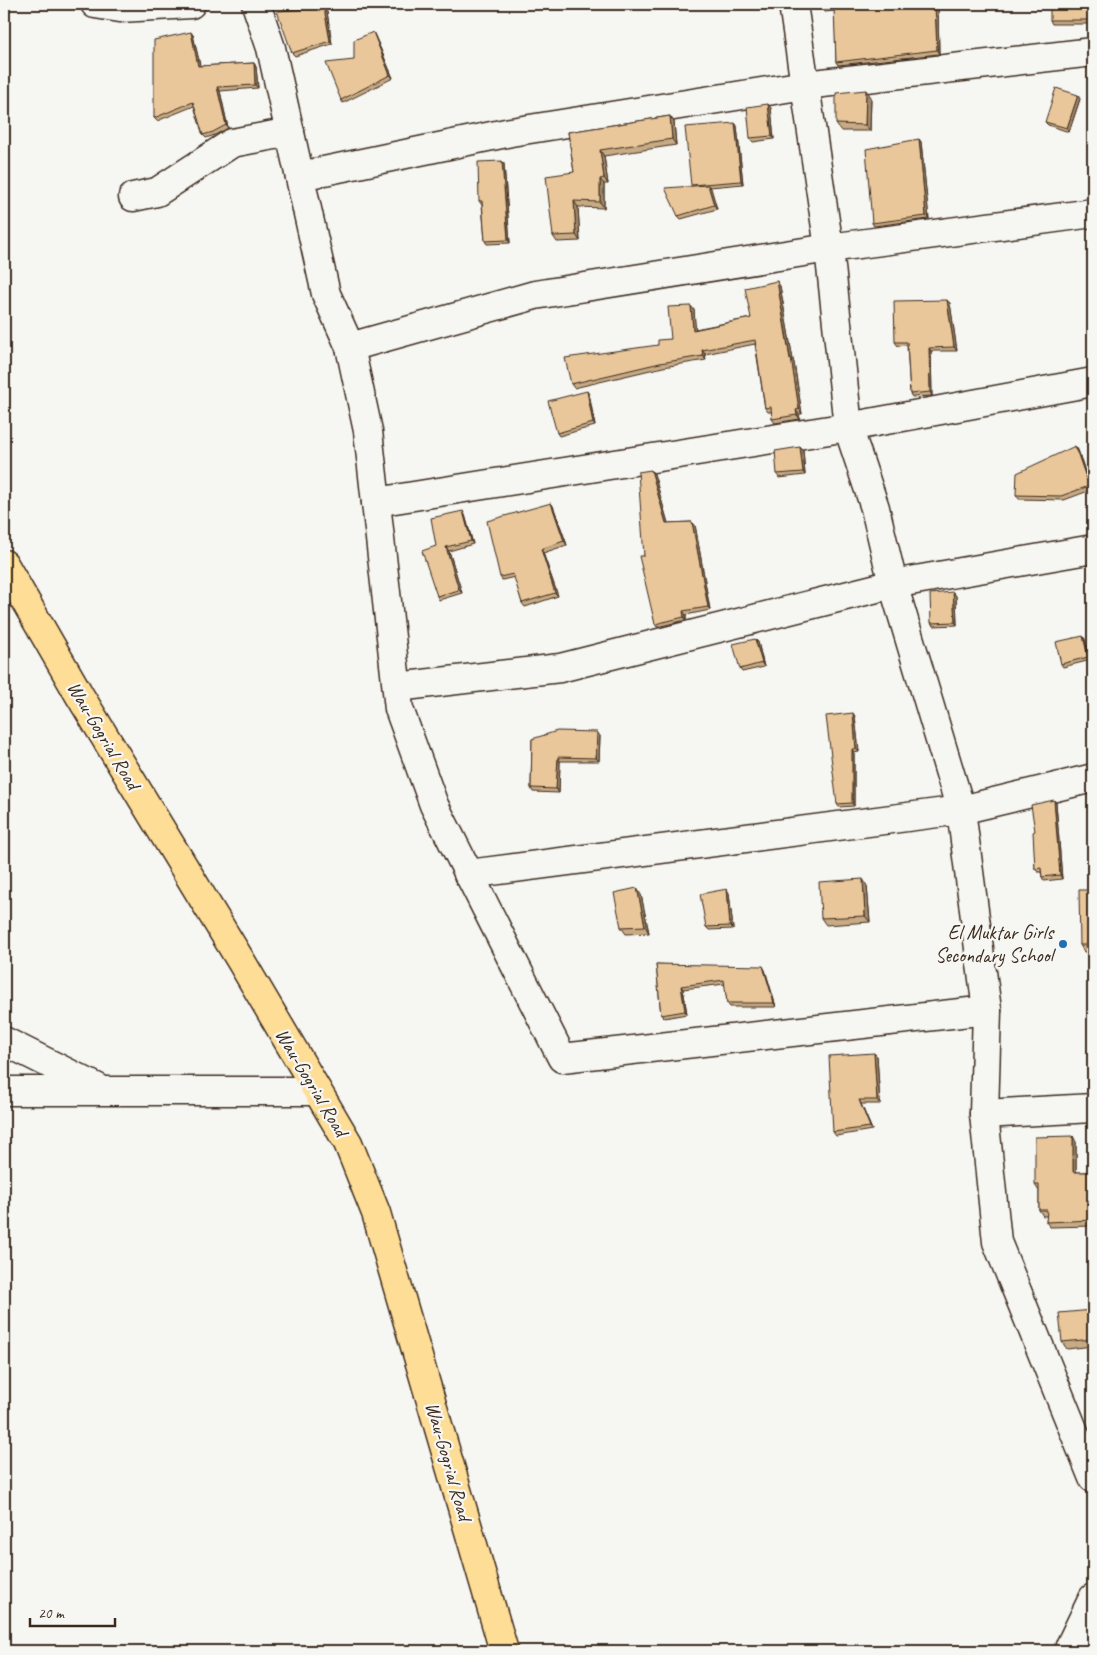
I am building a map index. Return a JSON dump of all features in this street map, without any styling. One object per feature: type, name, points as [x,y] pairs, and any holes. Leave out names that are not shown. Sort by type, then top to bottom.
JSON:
[{"type":"main road","name":"Wau-Gogrial Road","points":[[4,564],[80,696],[241,961],[348,1143],[376,1213],[504,1651]]},
{"type":"street","points":[[95,4],[120,8],[191,4]]},
{"type":"street","points":[[256,4],[271,48],[326,294],[350,347],[368,431],[400,709],[434,805],[562,1058],[987,1010]]},
{"type":"street","points":[[793,4],[829,248],[848,427],[875,508],[893,584],[961,810],[987,1010],[984,1114],[997,1242],[1093,1478]]},
{"type":"street","points":[[300,176],[512,132],[805,85],[1093,52]]},
{"type":"street","points":[[134,198],[157,192],[232,143],[290,132]]},
{"type":"street","points":[[350,347],[536,295],[829,248],[1093,213]]},
{"type":"street","points":[[376,502],[848,427],[1093,382]]},
{"type":"street","points":[[397,687],[560,668],[893,584],[1093,549]]},
{"type":"street","points":[[468,874],[961,810],[1093,778]]},
{"type":"street","points":[[4,1040],[104,1091]]},
{"type":"street","points":[[4,1091],[317,1091]]},
{"type":"street","points":[[984,1114],[1093,1108]]},
{"type":"street","points":[[1073,1651],[1070,1646],[1093,1598]]},
{"type":"building","points":[[822,4],[935,5],[937,50],[836,62],[834,8],[823,9]]},
{"type":"building","points":[[1050,4],[1093,4],[1093,33],[1091,20],[1050,20]]},
{"type":"building","points":[[324,8],[330,41],[292,53],[277,11]]},
{"type":"building","points":[[191,32],[198,66],[254,63],[255,85],[217,87],[226,125],[203,135],[193,102],[154,118],[154,40]]},
{"type":"building","points":[[373,32],[390,75],[341,100],[326,63],[354,60],[354,40]]},
{"type":"building","points":[[1056,88],[1078,95],[1067,128],[1045,122]]},
{"type":"building","points":[[866,90],[865,125],[836,124],[836,93]]},
{"type":"building","points":[[768,104],[772,136],[750,138],[747,107]]},
{"type":"building","points":[[670,116],[672,139],[600,150],[604,178],[600,179],[600,202],[574,201],[576,235],[553,236],[546,176],[574,172],[568,132]]},
{"type":"building","points":[[735,123],[741,181],[691,185],[685,127]]},
{"type":"building","points":[[919,139],[926,216],[872,223],[866,149]]},
{"type":"building","points":[[502,161],[508,240],[485,241],[482,201],[479,201],[478,162]]},
{"type":"building","points":[[708,185],[714,205],[678,216],[665,188]]},
{"type":"building","points":[[777,281],[799,409],[796,410],[797,415],[772,419],[771,407],[765,408],[755,340],[702,350],[703,356],[660,363],[571,384],[565,358],[658,345],[658,340],[671,339],[668,307],[691,306],[693,330],[751,318],[745,288]]},
{"type":"building","points":[[947,300],[954,347],[929,348],[930,392],[910,394],[907,342],[895,342],[894,301]]},
{"type":"building","points":[[587,391],[593,423],[557,433],[548,401]]},
{"type":"building","points":[[1075,446],[1089,486],[1061,496],[1016,495],[1017,473]]},
{"type":"building","points":[[800,447],[803,472],[777,474],[775,451]]},
{"type":"building","points":[[651,470],[666,523],[692,522],[708,607],[683,611],[684,617],[655,624],[639,556],[644,556],[638,472]]},
{"type":"building","points":[[551,503],[564,541],[541,549],[555,593],[522,603],[513,574],[500,577],[487,521]]},
{"type":"building","points":[[463,511],[471,541],[446,547],[459,590],[437,596],[422,551],[436,546],[431,518]]},
{"type":"building","points":[[953,592],[955,622],[931,623],[930,594]]},
{"type":"building","points":[[1083,636],[1088,657],[1061,664],[1056,642]]},
{"type":"building","points":[[755,639],[762,663],[740,669],[733,644]]},
{"type":"building","points":[[853,713],[856,749],[852,749],[852,803],[837,804],[826,716]]},
{"type":"building","points":[[557,731],[597,732],[596,758],[558,757],[556,789],[531,788],[532,739]]},
{"type":"building","points":[[1054,800],[1060,875],[1042,877],[1041,868],[1035,869],[1033,832],[1035,831],[1031,805]]},
{"type":"building","points":[[863,879],[865,916],[821,918],[819,882]]},
{"type":"building","points":[[637,888],[645,926],[621,927],[614,893]]},
{"type":"building","points":[[727,889],[730,926],[706,927],[700,894]]},
{"type":"building","points":[[1079,890],[1093,890],[1093,945],[1080,945]]},
{"type":"building","points":[[656,964],[763,966],[774,1003],[727,1003],[724,980],[681,986],[685,1011],[661,1015]]},
{"type":"building","points":[[1090,1022],[1093,1022],[1093,1051],[1091,1051]]},
{"type":"building","points":[[874,1053],[877,1100],[859,1100],[870,1127],[833,1132],[829,1056]]},
{"type":"building","points":[[1073,1136],[1073,1172],[1093,1172],[1093,1220],[1046,1222],[1047,1210],[1039,1210],[1039,1185],[1035,1185],[1035,1137]]},
{"type":"building","points":[[1093,1310],[1093,1339],[1062,1342],[1059,1313]]},
{"type":"place","name":"El Muktar Girls Secondary School","points":[[1063,944]]}]
